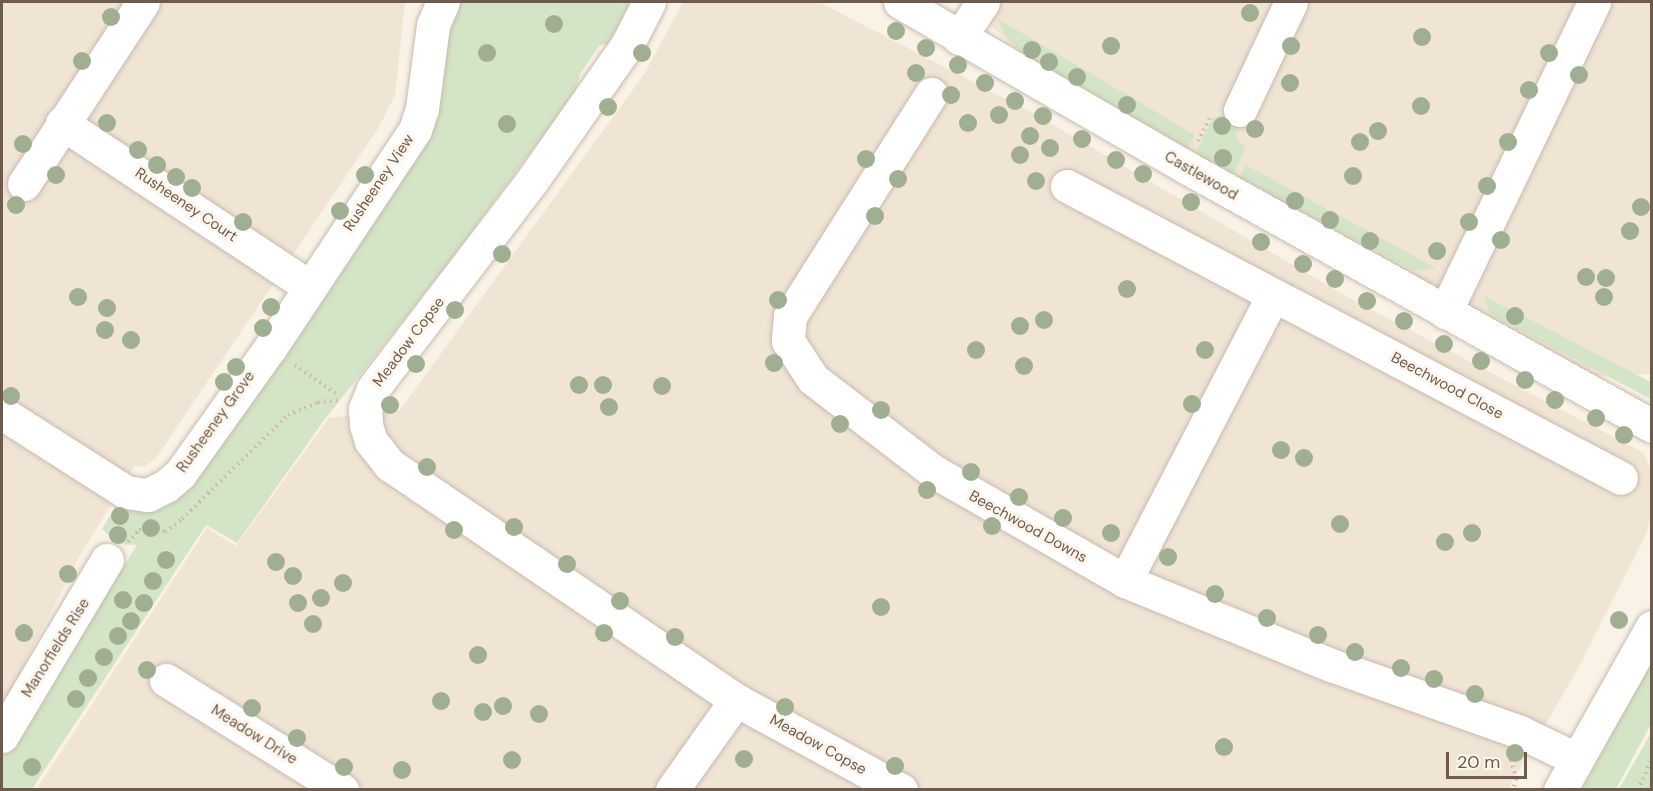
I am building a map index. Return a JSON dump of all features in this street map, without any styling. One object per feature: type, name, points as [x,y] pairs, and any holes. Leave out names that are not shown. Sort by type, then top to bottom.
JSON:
[{"type":"street","points":[[24,184],[143,2]]},
{"type":"street","name":"Rusheeney View","points":[[310,287],[415,130],[422,109],[433,25],[443,2]]},
{"type":"street","name":"Meadow Copse","points":[[649,2],[627,45],[508,214],[373,389],[365,409],[366,425],[371,441],[390,465],[736,700],[901,789]]},
{"type":"street","name":"Castlewood","points":[[900,2],[959,38],[1652,426]]},
{"type":"street","points":[[959,38],[983,2]]},
{"type":"street","points":[[1240,110],[1291,2]]},
{"type":"street","points":[[1445,312],[1594,2]]},
{"type":"street","name":"Beechwood Downs","points":[[931,94],[790,316],[790,345],[813,379],[933,471],[1125,581],[1331,665],[1520,732],[1576,759]]},
{"type":"street","name":"Rusheeney Court","points":[[62,123],[310,287]]},
{"type":"street","name":"Beechwood Close","points":[[1067,186],[1621,478]]},
{"type":"street","name":"Rusheeney Grove","points":[[2,413],[126,492],[139,496],[155,494],[180,474],[270,348],[310,287]]},
{"type":"street","points":[[1125,581],[1273,295]]},
{"type":"street","name":"Manorfields Rise","points":[[2,736],[112,555]]},
{"type":"street","points":[[1560,789],[1652,627]]},
{"type":"street","name":"Meadow Drive","points":[[166,680],[342,789]]},
{"type":"street","points":[[672,789],[736,700]]},
{"type":"path","points":[[112,555],[139,530],[165,532],[182,519],[288,415],[318,402],[344,401],[270,348]]},
{"type":"path","points":[[1638,789],[1652,758]]},
{"type":"shaded area","points":[[2,2],[405,2],[395,95],[379,127],[156,458],[144,467],[135,465],[78,559],[2,709]]},
{"type":"shaded area","points":[[683,2],[819,2],[1033,113],[1353,300],[1644,453],[1651,471],[1651,516],[1647,532],[1580,665],[1508,789],[36,790],[207,528],[236,546],[329,418],[400,410],[645,73]]},
{"type":"shaded area","points":[[966,2],[1651,2],[1651,374],[1535,380],[1124,152]]},
{"type":"green space","points":[[456,2],[630,2],[609,43],[599,46],[580,74],[575,93],[443,270],[325,419],[237,543],[206,525],[32,789],[2,789],[2,757],[137,545],[117,544],[102,529],[117,504],[144,511],[167,506],[177,498],[442,52]]},
{"type":"green space","points":[[998,19],[1195,135],[1188,149],[1026,56],[1004,34]]},
{"type":"green space","points":[[1221,115],[1235,116],[1237,139],[1246,148],[1233,175],[1196,153],[1212,119]]},
{"type":"green space","points":[[1246,165],[1436,268],[1414,271],[1239,178]]},
{"type":"green space","points":[[1484,296],[1651,382],[1651,399],[1499,319],[1489,311]]},
{"type":"green space","points":[[1651,661],[1651,724],[1616,789],[1581,790]]},
{"type":"green space","points":[[1651,733],[1651,789],[1619,789]]}]
